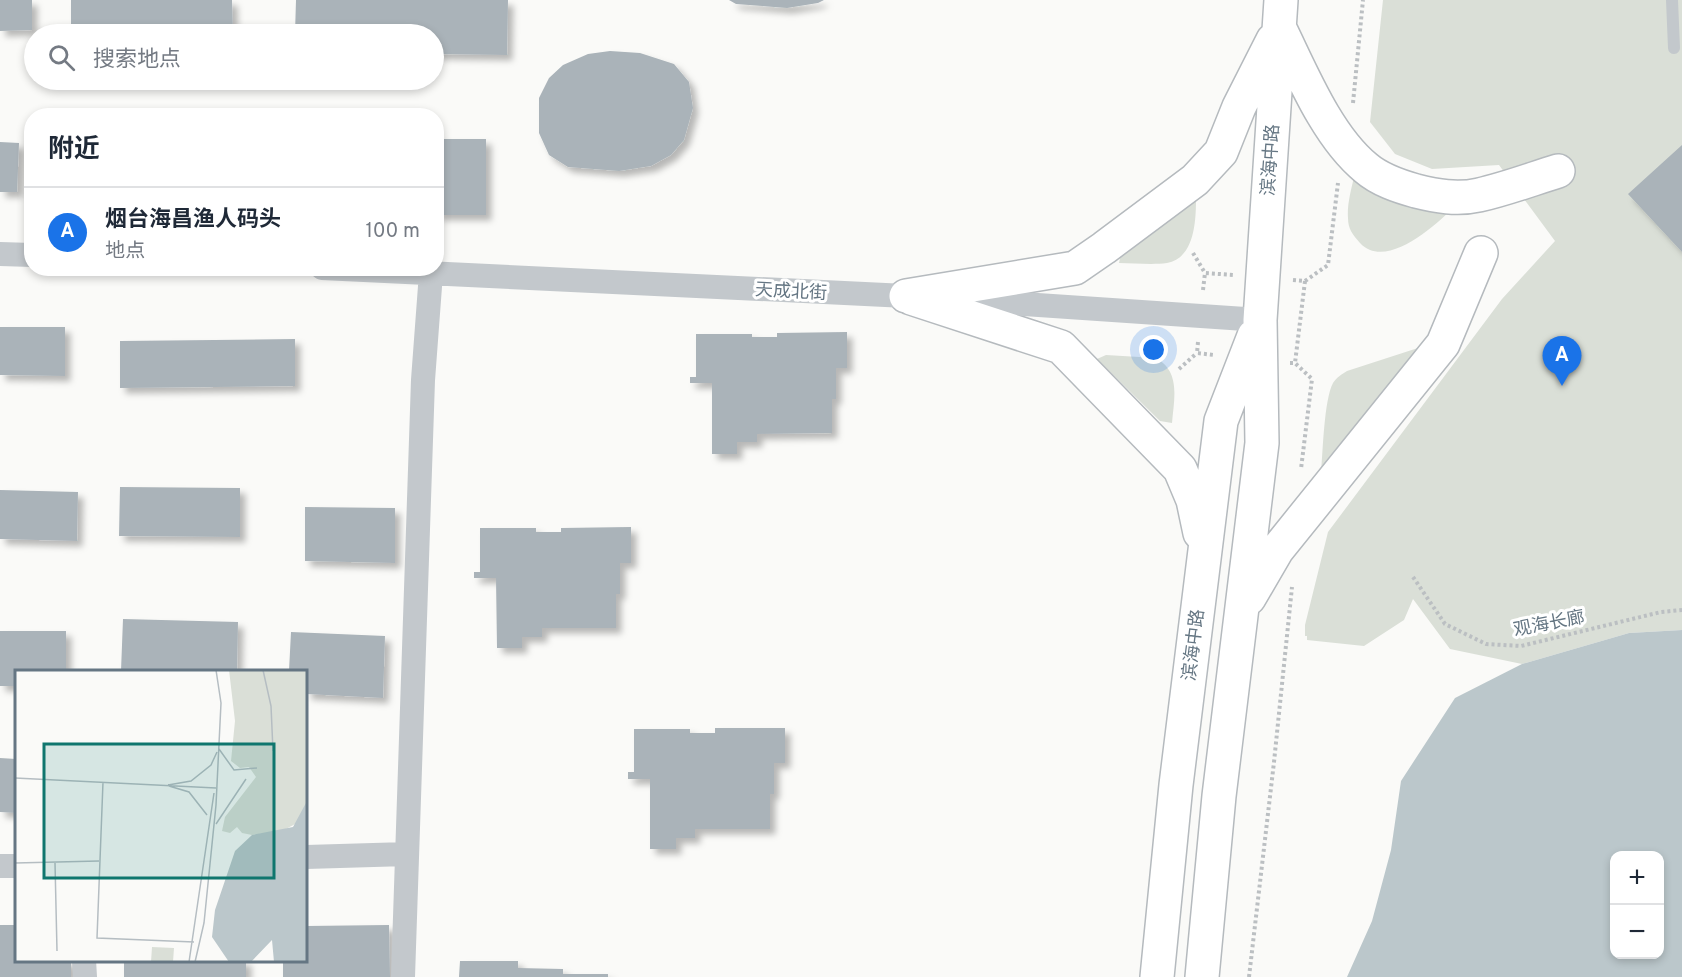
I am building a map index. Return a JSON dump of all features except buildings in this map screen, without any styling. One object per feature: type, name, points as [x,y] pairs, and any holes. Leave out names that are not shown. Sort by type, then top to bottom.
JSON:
[{"type":"main road","points":[[1280,14],[1316,100],[1342,145],[1367,170],[1393,184],[1437,197],[1478,195],[1558,171]]},
{"type":"main road","points":[[906,296],[1076,268],[1195,180],[1221,152],[1280,14]]},
{"type":"main road","name":"滨海中路","points":[[1202,977],[1219,796],[1262,443],[1260,320],[1280,14]]},
{"type":"main road","points":[[1242,610],[1277,550],[1443,344],[1481,254]]},
{"type":"main road","points":[[906,296],[1061,347],[1180,469],[1193,500],[1204,555]]},
{"type":"main road","name":"滨海中路","points":[[1157,977],[1176,785],[1221,421],[1260,320]]},
{"type":"street","points":[[0,254],[24,255]]},
{"type":"street","name":"天成北街","points":[[444,274],[906,296],[1260,320]]},
{"type":"street","points":[[403,977],[423,380],[431,276]]},
{"type":"street","points":[[308,857],[407,854]]},
{"type":"street","points":[[84,962],[85,977]]},
{"type":"lane","points":[[1672,0],[1674,48]]},
{"type":"path","points":[[1192,254],[1205,273]]},
{"type":"path","points":[[1179,369],[1197,353]]},
{"type":"path","points":[[1294,363],[1312,379],[1301,472]]},
{"type":"path","name":"观海长廊","points":[[1413,577],[1445,624],[1486,644],[1521,646],[1661,612],[1682,610]]},
{"type":"path","points":[[1249,977],[1292,584]]},
{"type":"shaded area","points":[[1383,0],[1682,0],[1682,630],[1629,633],[1522,664],[1450,649],[1413,599],[1404,620],[1364,646],[1307,640],[1305,636],[1305,625],[1328,532],[1502,299],[1555,241],[1499,165],[1432,169],[1395,154],[1370,122]]},
{"type":"shaded area","points":[[1354,177],[1455,206],[1436,224],[1410,242],[1383,252],[1371,250],[1360,243],[1349,225],[1348,208]]},
{"type":"shaded area","points":[[1196,198],[1192,237],[1183,254],[1176,260],[1149,264],[1119,263],[1120,258]]},
{"type":"shaded area","points":[[1421,347],[1321,472],[1326,413],[1334,381],[1347,371]]},
{"type":"shaded area","points":[[1106,355],[1156,358],[1164,364],[1173,378],[1172,423],[1160,421],[1097,359]]},
{"type":"shaded area","points":[[1682,630],[1682,977],[1347,977],[1372,921],[1391,850],[1401,781],[1455,698],[1522,664],[1629,633]]},
{"type":"place","name":"烟台海昌渔人码头","points":[[1562,386]]}]
